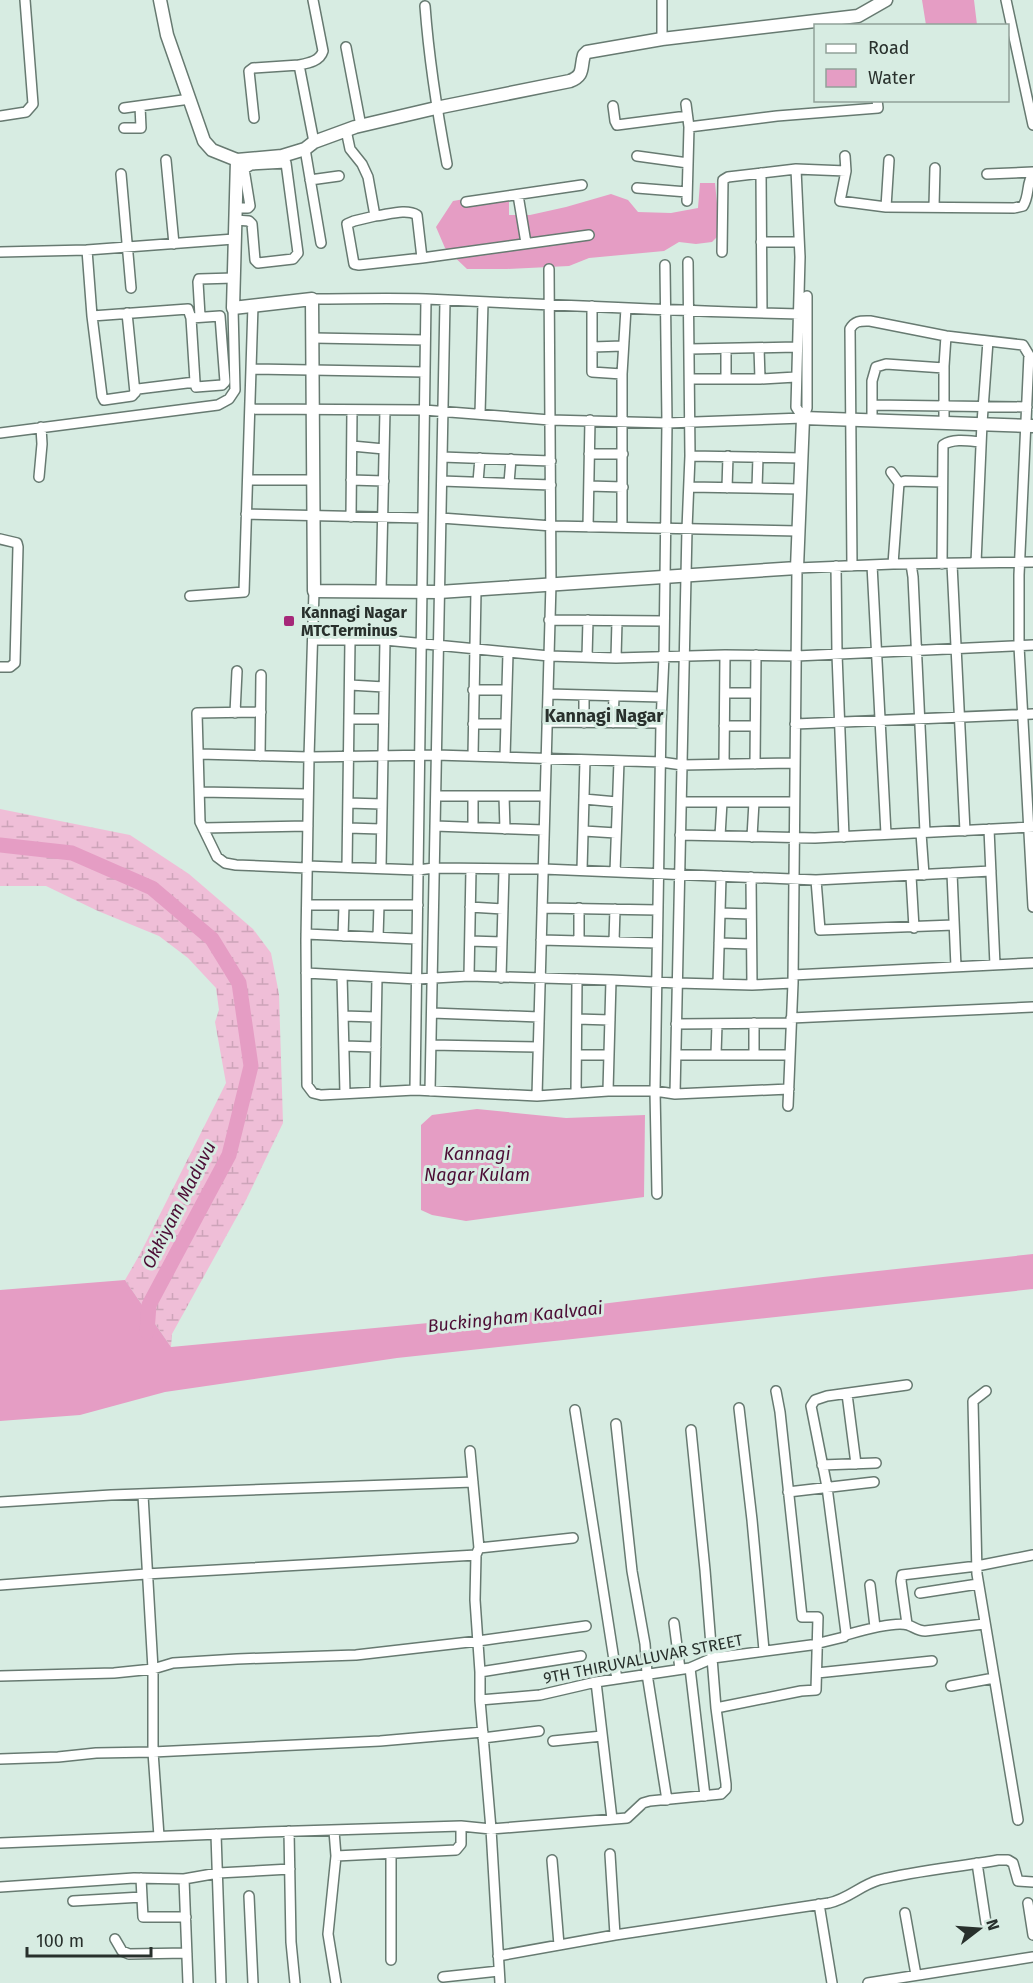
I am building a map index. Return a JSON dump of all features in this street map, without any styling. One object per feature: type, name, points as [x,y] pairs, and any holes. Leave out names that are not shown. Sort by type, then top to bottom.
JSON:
[{"type":"street","points":[[0,116],[26,112],[33,104],[25,0]]},
{"type":"street","points":[[160,0],[167,35],[204,141],[212,150],[237,160],[282,156],[361,126],[436,108],[570,81],[581,74],[584,54],[587,52],[662,39],[814,25]]},
{"type":"street","points":[[254,118],[249,70],[299,65],[322,56],[313,0]]},
{"type":"street","points":[[662,0],[662,39]]},
{"type":"street","points":[[826,24],[859,21],[886,0]]},
{"type":"street","points":[[1006,0],[1033,125]]},
{"type":"street","points":[[425,6],[436,108],[447,164]]},
{"type":"street","points":[[346,47],[361,126]]},
{"type":"street","points":[[299,65],[309,146],[310,180],[321,243]]},
{"type":"street","points":[[124,108],[190,99]]},
{"type":"street","points":[[689,127],[777,116],[878,108],[877,102]]},
{"type":"street","points":[[637,188],[687,196],[689,127],[686,104]]},
{"type":"street","points":[[124,128],[141,128],[140,106]]},
{"type":"street","points":[[613,106],[617,125],[687,116]]},
{"type":"street","points":[[346,130],[350,149],[362,164],[368,177],[375,216]]},
{"type":"street","points":[[637,156],[688,163]]},
{"type":"street","points":[[845,156],[846,171],[840,201],[886,207],[1014,208],[1023,206],[1028,199],[1029,179],[1033,173]]},
{"type":"street","points":[[166,160],[174,243]]},
{"type":"street","points":[[0,433],[218,405],[229,399],[235,390],[232,308],[237,160]]},
{"type":"street","points":[[886,207],[888,160]]},
{"type":"street","points":[[286,163],[297,256],[258,263],[255,260],[250,206],[244,169],[251,165],[286,163]]},
{"type":"street","points":[[934,206],[935,168]]},
{"type":"street","points":[[722,252],[723,180],[728,177],[796,169],[846,171]]},
{"type":"street","points":[[796,169],[799,242],[796,406],[803,418]]},
{"type":"street","points":[[761,173],[762,313]]},
{"type":"street","points":[[987,174],[1033,173]]},
{"type":"street","points":[[121,174],[131,288]]},
{"type":"street","points":[[310,180],[339,176]]},
{"type":"street","points":[[466,202],[582,185]]},
{"type":"street","points":[[518,195],[526,243]]},
{"type":"street","points":[[235,214],[250,206]]},
{"type":"street","points":[[422,258],[417,215],[408,212],[375,216],[347,224],[354,264],[358,265],[422,258],[590,235]]},
{"type":"street","points":[[235,214],[252,224]]},
{"type":"street","points":[[0,252],[87,250],[234,239]]},
{"type":"street","points":[[761,242],[799,242]]},
{"type":"street","points":[[87,250],[92,316],[104,400],[132,396],[138,388],[222,385],[225,382],[220,316],[195,317]]},
{"type":"street","points":[[675,1094],[690,456],[688,262]]},
{"type":"street","points":[[657,1194],[655,1091],[667,423],[665,265]]},
{"type":"street","points":[[537,1096],[552,526],[549,269]]},
{"type":"street","points":[[197,407],[195,317],[198,282],[199,279],[234,278]]},
{"type":"street","points":[[788,1106],[793,979],[797,568],[803,418],[807,408],[807,296]]},
{"type":"street","points":[[232,308],[312,299],[426,299],[689,312],[799,314]]},
{"type":"street","points":[[312,299],[314,640],[308,794],[307,1085],[313,1093],[321,1095],[415,1090],[537,1096],[608,1091],[655,1091],[675,1094],[789,1089]]},
{"type":"street","points":[[415,1090],[426,299]]},
{"type":"street","points":[[430,1091],[445,301]]},
{"type":"street","points":[[480,414],[483,302]]},
{"type":"street","points":[[190,596],[244,592],[254,305]]},
{"type":"street","points":[[592,306],[592,372],[622,374]]},
{"type":"street","points":[[622,527],[622,374],[626,308]]},
{"type":"street","points":[[92,316],[188,309],[195,317]]},
{"type":"street","points":[[127,313],[135,393]]},
{"type":"street","points":[[852,566],[850,329],[853,323],[870,321],[946,336],[1023,345],[1029,355],[1027,407],[1030,426],[1020,563],[1019,646],[1031,827],[1033,907]]},
{"type":"street","points":[[944,423],[946,336]]},
{"type":"street","points":[[313,338],[425,340]]},
{"type":"street","points":[[976,563],[988,341]]},
{"type":"street","points":[[592,347],[623,346]]},
{"type":"street","points":[[690,349],[797,347]]},
{"type":"street","points":[[759,348],[760,379]]},
{"type":"street","points":[[726,349],[726,378]]},
{"type":"street","points":[[872,420],[872,381],[876,367],[886,364],[944,368]]},
{"type":"street","points":[[252,369],[425,372]]},
{"type":"street","points":[[690,379],[796,377]]},
{"type":"street","points":[[872,405],[1027,407]]},
{"type":"street","points":[[251,409],[424,410],[550,420],[667,423],[803,418],[1030,426]]},
{"type":"street","points":[[351,517],[352,410]]},
{"type":"street","points":[[381,592],[385,410]]},
{"type":"street","points":[[588,526],[590,420]]},
{"type":"street","points":[[39,477],[41,427]]},
{"type":"street","points":[[942,564],[943,445],[959,441],[981,442]]},
{"type":"street","points":[[352,446],[384,449]]},
{"type":"street","points":[[589,454],[623,454]]},
{"type":"street","points":[[690,456],[801,458]]},
{"type":"street","points":[[727,488],[728,456]]},
{"type":"street","points":[[442,457],[551,461]]},
{"type":"street","points":[[757,488],[758,457]]},
{"type":"street","points":[[478,482],[480,458]]},
{"type":"street","points":[[509,483],[511,459]]},
{"type":"street","points":[[891,472],[899,483],[893,564]]},
{"type":"street","points":[[248,480],[314,480]]},
{"type":"street","points":[[351,480],[384,481]]},
{"type":"street","points":[[442,481],[551,485]]},
{"type":"street","points":[[899,483],[905,481],[942,483]]},
{"type":"street","points":[[589,486],[622,487]]},
{"type":"street","points":[[689,487],[800,489]]},
{"type":"street","points":[[246,514],[423,518]]},
{"type":"street","points":[[441,518],[552,526],[798,531]]},
{"type":"street","points":[[0,539],[15,541],[18,547],[15,663],[10,667],[0,667]]},
{"type":"street","points":[[314,591],[439,592],[836,566],[1033,562]]},
{"type":"street","points":[[911,564],[920,718],[924,875]]},
{"type":"street","points":[[952,564],[965,831]]},
{"type":"street","points":[[872,565],[886,834]]},
{"type":"street","points":[[836,566],[844,837]]},
{"type":"street","points":[[473,756],[476,590]]},
{"type":"street","points":[[549,620],[664,621]]},
{"type":"street","points":[[587,657],[588,620]]},
{"type":"street","points":[[616,658],[617,621]]},
{"type":"street","points":[[314,640],[385,640],[549,656],[616,658],[796,656],[1033,645]]},
{"type":"street","points":[[347,867],[350,640]]},
{"type":"street","points":[[381,868],[385,640]]},
{"type":"street","points":[[505,757],[508,652]]},
{"type":"street","points":[[724,764],[725,655]]},
{"type":"street","points":[[755,764],[756,655]]},
{"type":"street","points":[[235,713],[237,671]]},
{"type":"street","points":[[260,756],[261,675]]},
{"type":"street","points":[[350,685],[384,687]]},
{"type":"street","points":[[473,690],[507,690]]},
{"type":"street","points":[[725,693],[755,693]]},
{"type":"street","points":[[548,694],[662,697]]},
{"type":"street","points":[[584,695],[584,723]]},
{"type":"street","points":[[613,723],[614,696]]},
{"type":"street","points":[[261,712],[197,713],[200,816],[203,828],[217,857],[225,863],[418,870],[434,868],[582,870],[816,880],[991,871]]},
{"type":"street","points":[[795,723],[1033,714]]},
{"type":"street","points":[[349,719],[383,719]]},
{"type":"street","points":[[547,722],[661,723]]},
{"type":"street","points":[[473,724],[506,724]]},
{"type":"street","points":[[724,726],[755,726]]},
{"type":"street","points":[[199,754],[309,757],[436,755],[661,762],[682,765],[794,764]]},
{"type":"street","points":[[582,870],[585,760]]},
{"type":"street","points":[[615,872],[619,761]]},
{"type":"street","points":[[200,792],[308,794]]},
{"type":"street","points":[[436,796],[545,796]]},
{"type":"street","points":[[473,796],[473,827]]},
{"type":"street","points":[[504,796],[505,829]]},
{"type":"street","points":[[584,799],[617,802]]},
{"type":"street","points":[[682,802],[794,802]]},
{"type":"street","points":[[720,836],[722,802]]},
{"type":"street","points":[[752,837],[754,802]]},
{"type":"street","points":[[348,803],[382,804]]},
{"type":"street","points":[[203,828],[308,826]]},
{"type":"street","points":[[435,826],[544,830]]},
{"type":"street","points":[[680,835],[844,837],[1031,827]]},
{"type":"street","points":[[348,828],[381,829]]},
{"type":"street","points":[[989,829],[995,965]]},
{"type":"street","points":[[584,831],[616,833]]},
{"type":"street","points":[[469,976],[471,869]]},
{"type":"street","points":[[501,978],[504,870]]},
{"type":"street","points":[[952,873],[956,967]]},
{"type":"street","points":[[718,984],[721,876]]},
{"type":"street","points":[[911,876],[914,928]]},
{"type":"street","points":[[751,877],[752,985]]},
{"type":"street","points":[[816,880],[820,930],[954,925]]},
{"type":"street","points":[[307,905],[418,905]]},
{"type":"street","points":[[343,936],[344,905]]},
{"type":"street","points":[[378,937],[379,905]]},
{"type":"street","points":[[470,907],[503,909]]},
{"type":"street","points":[[542,908],[658,910]]},
{"type":"street","points":[[579,908],[579,941]]},
{"type":"street","points":[[614,941],[615,909]]},
{"type":"street","points":[[720,913],[751,914]]},
{"type":"street","points":[[306,934],[417,939]]},
{"type":"street","points":[[470,940],[502,942]]},
{"type":"street","points":[[541,940],[657,943]]},
{"type":"street","points":[[719,943],[751,944]]},
{"type":"street","points":[[306,973],[417,979],[469,976],[752,985],[793,979],[1033,963]]},
{"type":"street","points":[[342,975],[345,1092]]},
{"type":"street","points":[[375,1092],[377,977]]},
{"type":"street","points":[[576,1094],[578,979]]},
{"type":"street","points":[[608,1091],[611,980]]},
{"type":"street","points":[[676,1024],[754,1023],[1033,1006]]},
{"type":"street","points":[[432,1013],[539,1017]]},
{"type":"street","points":[[343,1016],[376,1017]]},
{"type":"street","points":[[577,1019],[610,1020]]},
{"type":"street","points":[[754,1023],[754,1055]]},
{"type":"street","points":[[716,1054],[717,1024]]},
{"type":"street","points":[[431,1045],[538,1047]]},
{"type":"street","points":[[344,1046],[376,1047]]},
{"type":"street","points":[[577,1055],[609,1055]]},
{"type":"street","points":[[676,1055],[790,1055]]},
{"type":"street","points":[[846,1635],[827,1487],[811,1406],[815,1400],[827,1396],[907,1385]]},
{"type":"street","points":[[716,1708],[816,1690],[814,1644],[818,1617],[802,1617],[776,1391]]},
{"type":"street","points":[[986,1391],[973,1401],[976,1566],[1018,1820]]},
{"type":"street","points":[[847,1394],[856,1464]]},
{"type":"street","points":[[739,1408],[764,1650]]},
{"type":"street","points":[[575,1410],[616,1679]]},
{"type":"street","points":[[616,1424],[632,1571],[645,1644],[647,1674],[667,1800]]},
{"type":"street","points":[[0,1843],[461,1826],[490,1829],[627,1818],[643,1803],[650,1801],[721,1794],[726,1789],[726,1784],[716,1708],[691,1430]]},
{"type":"street","points":[[470,1451],[478,1552],[476,1600],[480,1700],[500,1983]]},
{"type":"street","points":[[822,1465],[876,1463]]},
{"type":"street","points":[[0,1503],[111,1495],[473,1482]]},
{"type":"street","points":[[788,1492],[874,1482]]},
{"type":"street","points":[[143,1494],[153,1669],[153,1752],[159,1836]]},
{"type":"street","points":[[0,1585],[478,1552],[573,1538]]},
{"type":"street","points":[[907,1624],[902,1575],[1033,1556]]},
{"type":"street","points":[[920,1593],[978,1584]]},
{"type":"street","points":[[870,1585],[875,1627]]},
{"type":"street","points":[[674,1623],[685,1668],[705,1796]]},
{"type":"street","name":"9TH THIRUVALLUVAR STREET","points":[[480,1700],[540,1695],[596,1682],[685,1668],[713,1659],[841,1639],[846,1635],[875,1627],[907,1624],[920,1631],[925,1631],[984,1624]]},
{"type":"street","points":[[0,1676],[114,1673],[153,1669],[173,1663],[356,1655],[586,1626]]},
{"type":"street","points":[[480,1672],[581,1656]]},
{"type":"street","points":[[817,1673],[932,1661]]},
{"type":"street","points":[[951,1686],[994,1678]]},
{"type":"street","points":[[596,1682],[612,1820]]},
{"type":"street","points":[[0,1759],[58,1758],[96,1753],[380,1741],[539,1731]]},
{"type":"street","points":[[553,1741],[602,1736]]},
{"type":"street","points":[[336,1857],[456,1850],[461,1844],[461,1826]]},
{"type":"street","points":[[290,1831],[291,1942],[295,1983]]},
{"type":"street","points":[[334,1831],[336,1857],[328,1934],[336,1983]]},
{"type":"street","points":[[216,1834],[221,1983]]},
{"type":"street","points":[[391,1854],[391,1960]]},
{"type":"street","points":[[610,1854],[615,1935]]},
{"type":"street","points":[[552,1860],[558,1945]]},
{"type":"street","points":[[498,1956],[615,1935],[819,1904],[843,1899],[859,1888],[880,1880],[998,1860],[1013,1863],[1018,1881],[1033,1882]]},
{"type":"street","points":[[977,1863],[986,1923]]},
{"type":"street","points":[[0,1887],[141,1878],[184,1879],[290,1869]]},
{"type":"street","points":[[141,1878],[142,1915],[145,1918],[186,1917]]},
{"type":"street","points":[[184,1879],[188,1983]]},
{"type":"street","points":[[249,1896],[253,1983]]},
{"type":"street","points":[[73,1901],[142,1897]]},
{"type":"street","points":[[1028,1903],[1033,1935]]},
{"type":"street","points":[[819,1904],[832,1983]]},
{"type":"street","points":[[905,1913],[916,1975]]},
{"type":"street","points":[[115,1940],[122,1951],[129,1954],[187,1953]]},
{"type":"street","points":[[868,1983],[1033,1957]]},
{"type":"street","points":[[443,1977],[499,1971]]},
{"type":"green space","points":[[0,809],[130,835],[189,874],[253,929],[271,953],[279,994],[283,1123],[245,1202],[172,1334],[171,1347],[125,1280],[226,1083],[215,1022],[219,1010],[216,988],[188,958],[159,936],[98,911],[46,886],[0,886]]},
{"type":"water","points":[[922,0],[974,0],[977,24],[926,24]]},
{"type":"water","points":[[700,183],[715,183],[720,234],[712,242],[696,244],[679,242],[664,251],[589,258],[569,266],[467,269],[445,248],[436,227],[453,201],[509,191],[509,215],[530,215],[611,194],[628,200],[638,212],[671,213],[698,208]]},
{"type":"water","name":"Kannagi Nagar Kulam","points":[[477,1109],[566,1118],[645,1115],[644,1197],[466,1221],[432,1215],[421,1210],[421,1125],[432,1115]]},
{"type":"water","name":"Buckingham Kaalvaai","points":[[1033,1254],[1033,1289],[397,1358],[165,1392],[80,1415],[0,1421],[0,1290],[125,1280],[171,1347],[493,1317]]},
{"type":"waterway","name":"Okkiyam Maduvu","points":[[0,845],[72,853],[152,888],[212,939],[239,983],[251,1066],[229,1155],[149,1305],[147,1332]]},
{"type":"place","name":"Kannagi Nagar MTCTerminus","points":[[289,621]]},
{"type":"district","name":"Kannagi Nagar","points":[[604,716]]}]
